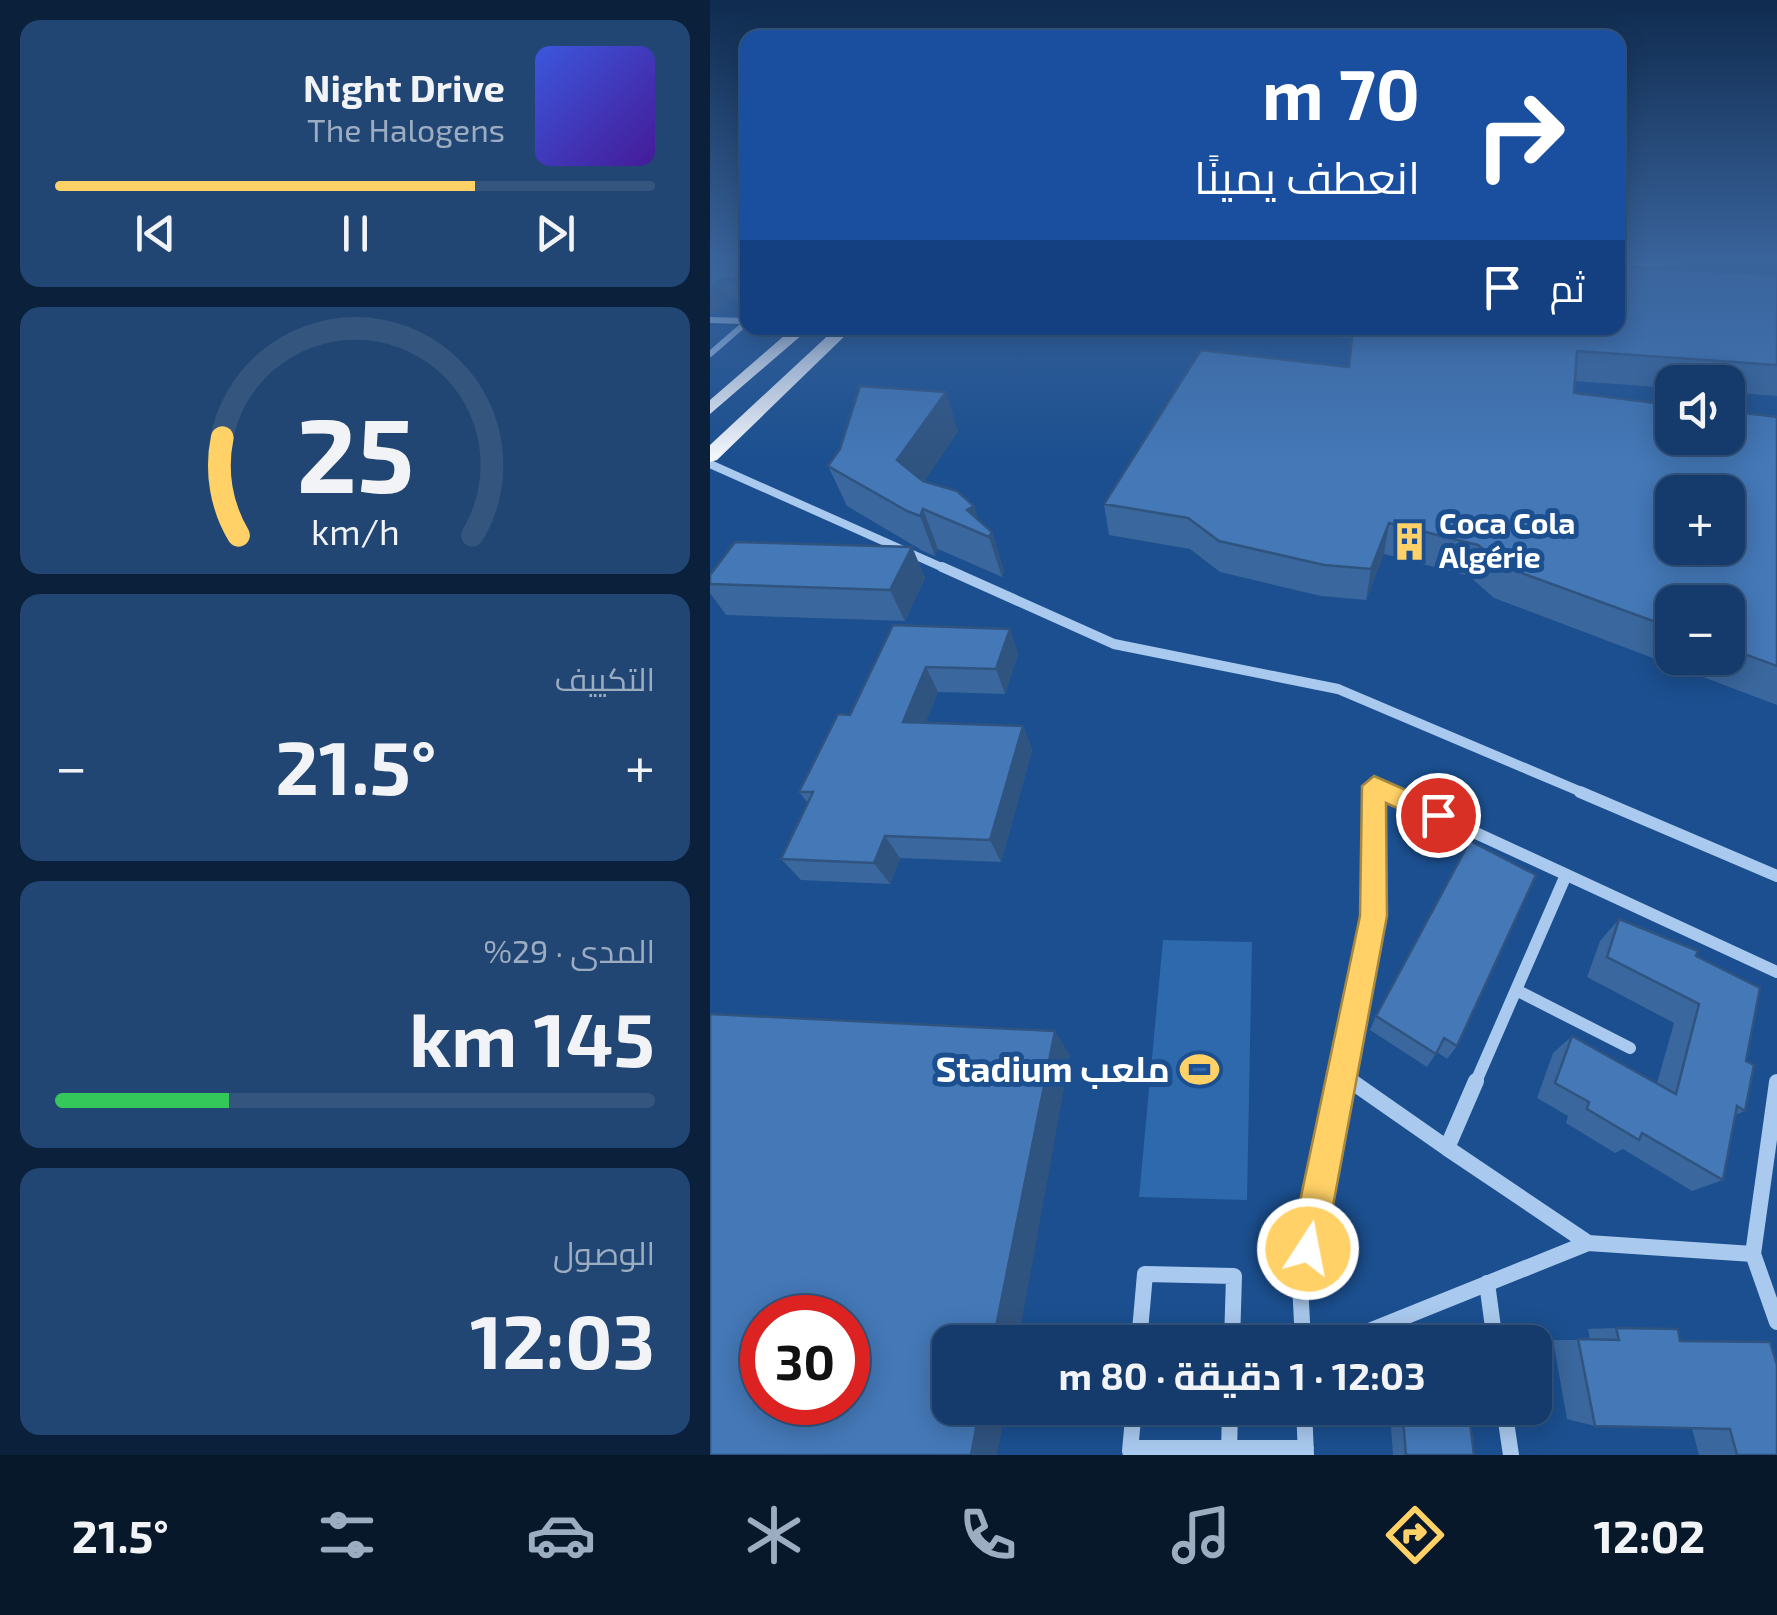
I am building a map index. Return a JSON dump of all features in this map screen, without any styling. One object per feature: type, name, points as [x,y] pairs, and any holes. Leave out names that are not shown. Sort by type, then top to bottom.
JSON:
[{"type":"highway","points":[[710,409],[794,335]]},
{"type":"highway","points":[[710,456],[837,335]]},
{"type":"street","points":[[710,354],[740,327]]},
{"type":"street","points":[[710,464],[1114,644],[1338,689],[1777,876]]},
{"type":"street","points":[[1301,1325],[1300,1283],[1374,916],[1374,786],[1777,972]]},
{"type":"street","points":[[1447,1148],[1566,874]]},
{"type":"street","points":[[1516,990],[1630,1048]]},
{"type":"street","points":[[1343,1076],[1588,1243]]},
{"type":"street","points":[[1777,1082],[1753,1254],[1777,1322]]},
{"type":"street","points":[[1384,1325],[1588,1243],[1753,1254]]},
{"type":"street","points":[[1141,1325],[1145,1274],[1234,1276],[1233,1325]]},
{"type":"street","points":[[1487,1283],[1493,1325]]},
{"type":"street","points":[[1132,1425],[1130,1452],[1306,1452],[1305,1425]]},
{"type":"street","points":[[1229,1451],[1230,1425]]},
{"type":"street","points":[[1507,1425],[1511,1455]]},
{"type":"shaded area","name":"Stadium ملعب","points":[[1163,940],[1252,942],[1247,1200],[1139,1197]]},
{"type":"building","name":"Coca Cola Algérie","points":[[1625,327],[1777,327],[1777,365],[1577,351],[1574,393],[1655,403],[1655,455],[1745,455],[1745,413],[1777,417],[1777,666],[1745,654],[1745,585],[1655,585],[1655,622],[1505,567],[1478,545],[1389,523],[1371,569],[1324,565],[1219,541],[1188,518],[1104,504],[1201,350],[1349,367],[1352,335],[1625,335]]},
{"type":"building","points":[[860,386],[946,392],[897,460],[923,481],[957,491],[974,506],[967,510],[992,532],[989,537],[923,509],[920,516],[907,511],[828,466],[840,449]]},
{"type":"building","points":[[735,542],[912,547],[890,590],[710,584],[710,575]]},
{"type":"building","points":[[893,625],[1010,629],[996,669],[926,667],[903,722],[1023,726],[990,840],[885,836],[874,863],[781,859],[813,792],[799,792],[838,714],[850,715]]},
{"type":"building","points":[[1470,841],[1536,875],[1457,1046],[1444,1038],[1436,1054],[1376,1016]]},
{"type":"building","points":[[1619,919],[1698,951],[1696,956],[1760,988],[1746,1061],[1754,1065],[1745,1111],[1737,1106],[1723,1180],[1642,1133],[1639,1140],[1587,1109],[1589,1102],[1555,1083],[1572,1036],[1676,1094],[1699,1004],[1607,957]]},
{"type":"building","points":[[710,1014],[1055,1031],[996,1325],[932,1325],[932,1425],[977,1425],[971,1455],[710,1455]]},
{"type":"building","points":[[1616,1328],[1678,1329],[1680,1341],[1770,1342],[1777,1365],[1777,1455],[1737,1455],[1730,1429],[1595,1426],[1578,1339],[1619,1340]]},
{"type":"building","points":[[1403,1425],[1470,1425],[1474,1455],[1406,1455]]},
{"type":"place","name":"Coca Cola Algérie","points":[[1409,541]]},
{"type":"place","name":"Stadium ملعب","points":[[1200,1070]]},
{"type":"route","points":[[1308,1249],[1374,916],[1374,786],[1438,815]]}]
